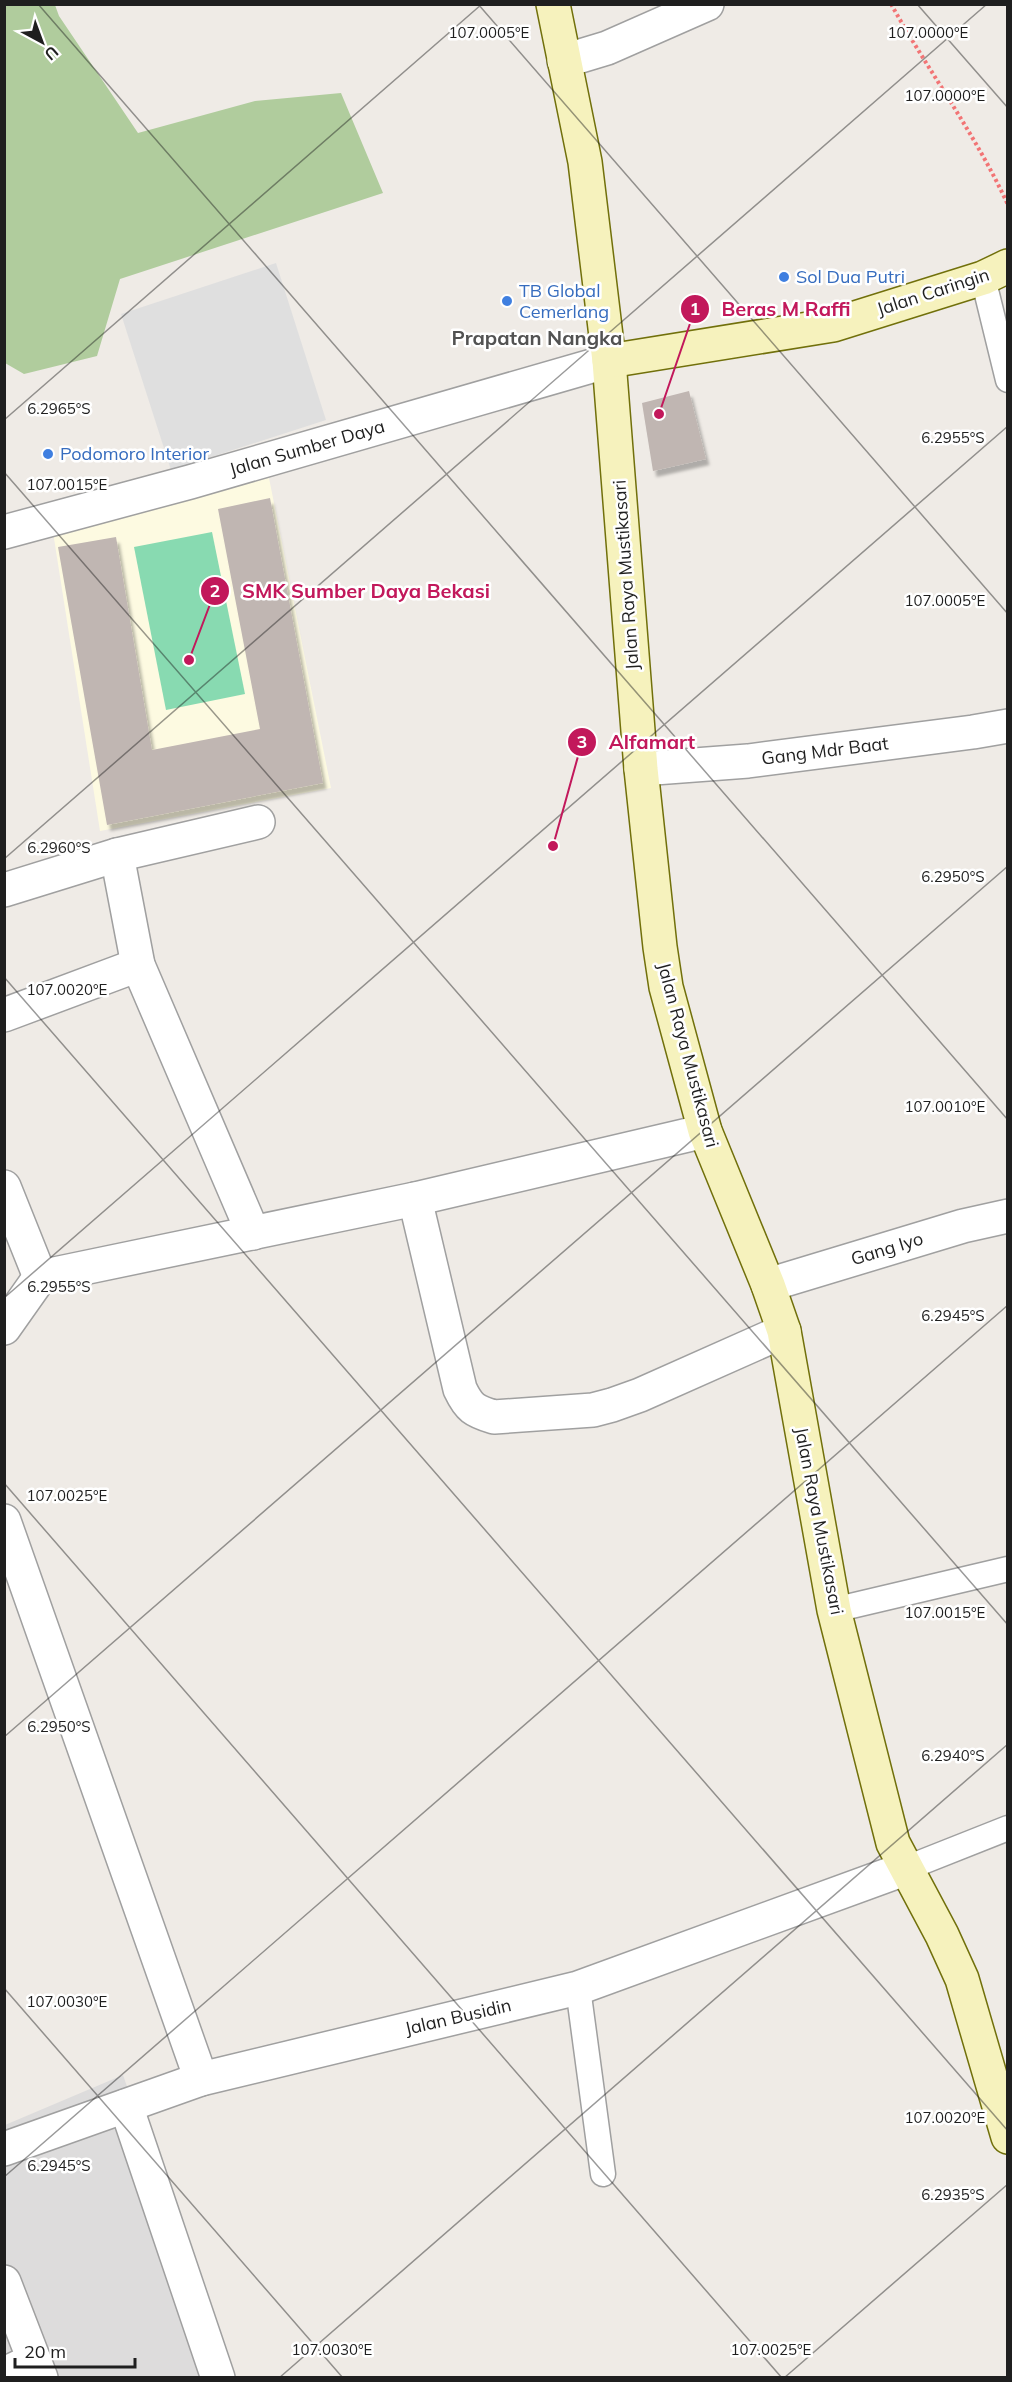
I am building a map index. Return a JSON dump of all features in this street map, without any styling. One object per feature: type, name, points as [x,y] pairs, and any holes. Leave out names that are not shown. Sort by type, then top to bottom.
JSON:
[{"type":"main road","name":"Jalan Raya Mustikasari","points":[[553,4],[585,162],[609,361],[641,769],[666,987],[705,1131],[768,1285],[784,1331],[834,1610],[893,1843],[942,1935],[962,1979],[1008,2137]]},
{"type":"main road","name":"Jalan Caringin","points":[[609,361],[833,325],[995,272]]},
{"type":"street","points":[[564,61],[607,48],[707,4]]},
{"type":"street","name":"Jalan Sumber Daya","points":[[4,532],[190,483],[609,361]]},
{"type":"street","name":"Gang Mdr Baat","points":[[641,769],[748,761],[1008,726]]},
{"type":"street","points":[[4,890],[117,855],[258,822]]},
{"type":"street","points":[[117,855],[138,964],[253,1233]]},
{"type":"street","points":[[4,1015],[138,964]]},
{"type":"street","points":[[4,1328],[40,1277],[415,1199],[705,1131]]},
{"type":"street","points":[[4,1187],[40,1277]]},
{"type":"street","points":[[415,1199],[460,1389],[467,1404],[479,1412],[494,1417],[594,1410],[640,1395],[784,1331]]},
{"type":"street","name":"Gang Iyo","points":[[768,1285],[963,1226],[1008,1216]]},
{"type":"street","points":[[4,1521],[201,2079]]},
{"type":"street","name":"Jalan Busidin","points":[[4,2149],[201,2079],[578,1988],[907,1868]]},
{"type":"street","points":[[126,2106],[218,2378]]},
{"type":"street","points":[[4,2282],[38,2369],[4,2374]]},
{"type":"lane","points":[[995,272],[1008,381]]},
{"type":"lane","points":[[834,1610],[1008,1569]]},
{"type":"lane","points":[[907,1868],[1008,1828]]},
{"type":"lane","points":[[578,1988],[603,2174]]},
{"type":"path","points":[[891,4],[918,53],[991,168],[1008,205]]},
{"type":"shaded area","points":[[276,263],[326,420],[171,470],[121,314]]},
{"type":"shaded area","points":[[269,478],[331,788],[100,831],[53,532]]},
{"type":"shaded area","points":[[123,2075],[227,2377],[5,2378],[5,2125]]},
{"type":"green space","points":[[4,5],[55,5],[59,16],[138,133],[255,101],[341,93],[383,193],[120,279],[97,356],[24,374],[5,363]]},
{"type":"green space","points":[[212,532],[245,694],[166,710],[134,547]]},
{"type":"building","points":[[689,391],[706,459],[653,471],[642,403]]},
{"type":"building","points":[[270,498],[323,783],[107,825],[58,547],[116,537],[152,750],[260,729],[218,509]]},
{"type":"place","name":"Sol Dua Putri","points":[[784,277]]},
{"type":"place","name":"TB Global Cemerlang","points":[[507,301]]},
{"type":"place","name":"Beras M Raffi","points":[[659,414]]},
{"type":"place","name":"Podomoro Interior","points":[[48,454]]},
{"type":"place","name":"SMK Sumber Daya Bekasi","points":[[189,660]]},
{"type":"place","name":"Alfamart","points":[[553,846]]},
{"type":"district","name":"Prapatan Nangka","points":[[537,338]]}]
